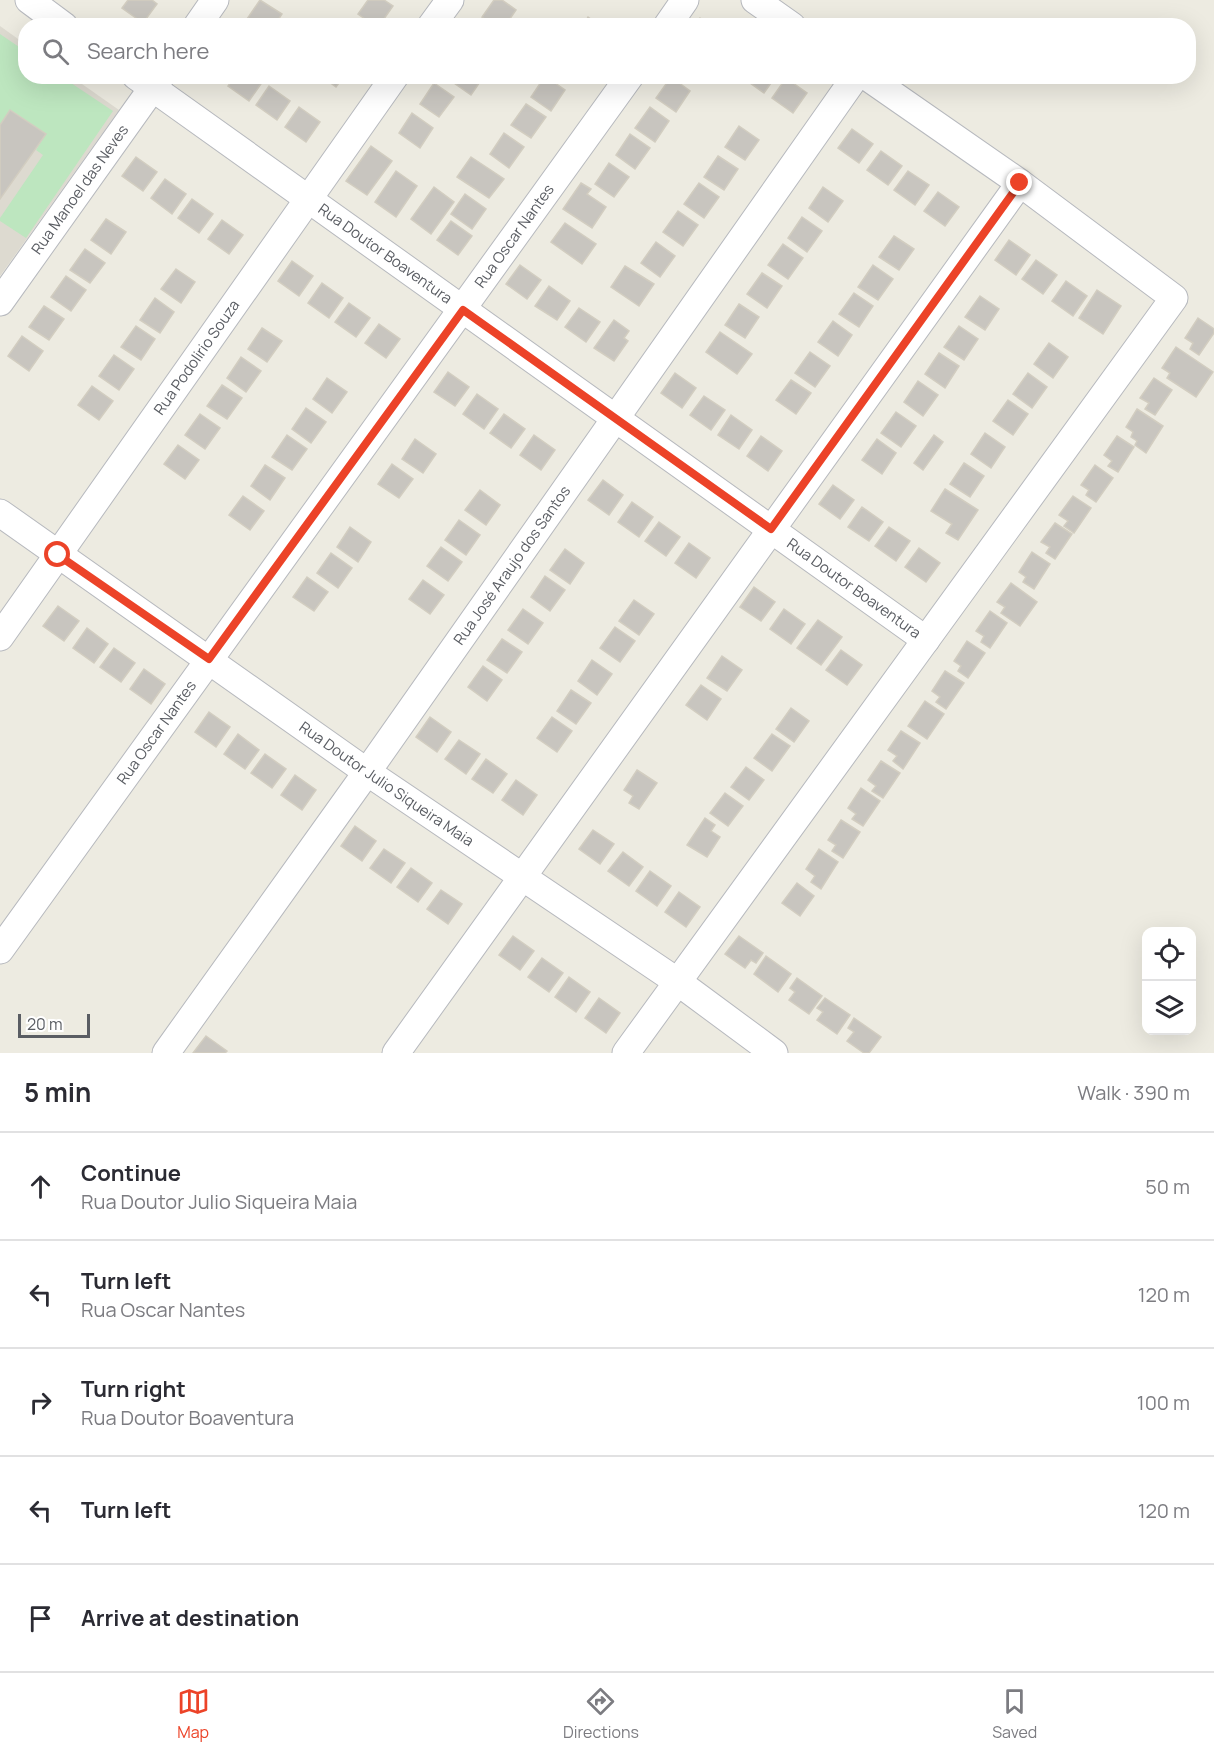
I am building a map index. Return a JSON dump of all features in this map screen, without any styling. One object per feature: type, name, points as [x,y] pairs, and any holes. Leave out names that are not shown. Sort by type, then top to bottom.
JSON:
[{"type":"street","points":[[29,0],[53,18]]},
{"type":"street","points":[[203,18],[215,0]]},
{"type":"street","points":[[437,18],[450,0]]},
{"type":"street","points":[[673,18],[685,0]]},
{"type":"street","points":[[755,0],[781,18]]},
{"type":"street","name":"Rua Manoel das Neves","points":[[0,302],[147,84]]},
{"type":"street","name":"Rua Doutor Boaventura","points":[[155,84],[307,199],[926,640]]},
{"type":"street","name":"Rua Podolirio Souza","points":[[0,637],[389,84]]},
{"type":"street","name":"Rua Oscar Nantes","points":[[0,950],[624,84]]},
{"type":"street","name":"Rua José Araujo dos Santos","points":[[166,1053],[367,772],[850,84]]},
{"type":"street","points":[[626,1053],[1174,298],[1020,183],[878,84]]},
{"type":"street","points":[[396,1053],[1020,183]]},
{"type":"street","name":"Rua Doutor Julio Siqueira Maia","points":[[0,513],[367,772],[678,982],[774,1053]]},
{"type":"shaded area","points":[[0,26],[18,39],[18,84],[82,84],[119,110],[0,276]]},
{"type":"green space","points":[[0,34],[18,46],[18,84],[72,84],[113,111],[26,238],[0,221],[0,218],[43,155],[36,150],[46,134],[11,110],[0,125]]},
{"type":"building","points":[[128,0],[152,0],[157,4],[147,18],[136,18],[122,8]]},
{"type":"building","points":[[260,0],[282,14],[279,18],[248,18]]},
{"type":"building","points":[[368,0],[384,0],[393,6],[385,18],[364,18],[358,14]]},
{"type":"building","points":[[494,0],[502,0],[516,10],[510,18],[482,17]]},
{"type":"building","points":[[229,84],[261,84],[249,101],[228,86]]},
{"type":"building","points":[[433,84],[454,97],[439,117],[420,104]]},
{"type":"building","points":[[455,84],[479,84],[471,95]]},
{"type":"building","points":[[540,84],[556,84],[565,90],[551,111],[531,97]]},
{"type":"building","points":[[666,84],[680,84],[690,91],[676,112],[656,98]]},
{"type":"building","points":[[751,84],[770,84],[764,93]]},
{"type":"building","points":[[782,84],[794,84],[807,93],[793,113],[772,98]]},
{"type":"building","points":[[269,86],[290,101],[277,120],[256,105]]},
{"type":"building","points":[[526,104],[546,117],[531,138],[511,125]]},
{"type":"building","points":[[299,107],[320,122],[306,142],[285,127]]},
{"type":"building","points":[[650,107],[669,121],[655,142],[635,128]]},
{"type":"building","points":[[10,110],[46,134],[0,199],[0,125]]},
{"type":"building","points":[[412,113],[433,128],[420,148],[399,133]]},
{"type":"building","points":[[739,126],[759,140],[745,160],[725,147]]},
{"type":"building","points":[[852,129],[873,144],[859,163],[838,148]]},
{"type":"building","points":[[504,133],[524,147],[509,168],[490,154]]},
{"type":"building","points":[[630,134],[650,148],[635,169],[616,155]]},
{"type":"building","points":[[371,146],[392,161],[367,195],[346,181]]},
{"type":"building","points":[[881,151],[902,166],[888,185],[867,170]]},
{"type":"building","points":[[718,156],[738,169],[724,190],[704,177]]},
{"type":"building","points":[[136,157],[157,172],[143,191],[122,176]]},
{"type":"building","points":[[471,157],[504,179],[489,198],[457,177]]},
{"type":"building","points":[[609,163],[629,177],[614,197],[595,184]]},
{"type":"building","points":[[396,171],[417,186],[396,217],[375,202]]},
{"type":"building","points":[[908,171],[929,185],[915,205],[894,190]]},
{"type":"building","points":[[165,179],[186,194],[172,214],[151,198]]},
{"type":"building","points":[[581,183],[591,189],[587,194],[606,207],[592,228],[563,209]]},
{"type":"building","points":[[699,183],[719,197],[704,218],[684,204]]},
{"type":"building","points":[[434,187],[454,202],[431,234],[411,219]]},
{"type":"building","points":[[823,187],[843,201],[828,222],[809,208]]},
{"type":"building","points":[[938,192],[959,207],[945,226],[924,211]]},
{"type":"building","points":[[465,194],[486,209],[472,229],[451,214]]},
{"type":"building","points":[[192,199],[213,214],[199,233],[178,218]]},
{"type":"building","points":[[678,211],[698,225],[683,246],[663,232]]},
{"type":"building","points":[[802,217],[822,231],[807,252],[788,238]]},
{"type":"building","points":[[106,219],[126,232],[111,254],[91,240]]},
{"type":"building","points":[[222,220],[243,235],[229,254],[208,239]]},
{"type":"building","points":[[451,221],[472,236],[458,255],[437,240]]},
{"type":"building","points":[[565,223],[596,244],[582,264],[551,242]]},
{"type":"building","points":[[894,236],[914,249],[899,270],[879,257]]},
{"type":"building","points":[[1009,240],[1030,255],[1016,275],[995,260]]},
{"type":"building","points":[[656,242],[675,256],[660,277],[641,263]]},
{"type":"building","points":[[783,244],[803,258],[788,279],[768,265]]},
{"type":"building","points":[[85,249],[105,263],[90,283],[70,270]]},
{"type":"building","points":[[1036,260],[1057,275],[1043,294],[1022,279]]},
{"type":"building","points":[[292,261],[313,276],[299,296],[278,281]]},
{"type":"building","points":[[520,265],[541,280],[527,299],[506,284]]},
{"type":"building","points":[[873,265],[893,279],[878,300],[858,287]]},
{"type":"building","points":[[625,266],[654,284],[639,306],[611,287]]},
{"type":"building","points":[[176,269],[195,282],[181,303],[161,289]]},
{"type":"building","points":[[762,273],[782,286],[767,308],[747,294]]},
{"type":"building","points":[[66,276],[86,290],[71,311],[51,297]]},
{"type":"building","points":[[1066,281],[1087,296],[1073,316],[1052,301]]},
{"type":"building","points":[[322,283],[343,298],[329,318],[308,303]]},
{"type":"building","points":[[549,286],[570,301],[557,320],[535,306]]},
{"type":"building","points":[[1097,290],[1121,306],[1103,334],[1079,318]]},
{"type":"building","points":[[854,293],[873,306],[859,327],[839,314]]},
{"type":"building","points":[[980,296],[999,309],[985,330],[965,317]]},
{"type":"building","points":[[155,298],[174,312],[160,333],[140,320]]},
{"type":"building","points":[[349,303],[370,318],[356,337],[335,322]]},
{"type":"building","points":[[739,304],[759,317],[745,338],[725,325]]},
{"type":"building","points":[[44,306],[64,319],[49,340],[29,327]]},
{"type":"building","points":[[579,308],[600,322],[586,342],[565,327]]},
{"type":"building","points":[[1198,318],[1214,329],[1214,333],[1199,355],[1190,349],[1193,343],[1185,338]]},
{"type":"building","points":[[614,320],[629,331],[624,338],[628,341],[614,361],[594,348]]},
{"type":"building","points":[[833,321],[852,335],[838,356],[818,342]]},
{"type":"building","points":[[379,324],[400,339],[386,358],[365,343]]},
{"type":"building","points":[[136,326],[155,339],[141,360],[121,347]]},
{"type":"building","points":[[959,326],[978,339],[964,360],[944,347]]},
{"type":"building","points":[[262,328],[282,341],[267,362],[248,349]]},
{"type":"building","points":[[720,332],[752,354],[737,374],[706,352]]},
{"type":"building","points":[[22,336],[43,351],[29,371],[8,356]]},
{"type":"building","points":[[1049,343],[1068,357],[1053,378],[1034,364]]},
{"type":"building","points":[[1176,347],[1213,372],[1196,397],[1167,378],[1170,373],[1162,368]]},
{"type":"building","points":[[810,352],[830,366],[815,387],[795,373]]},
{"type":"building","points":[[939,353],[959,366],[945,388],[925,374]]},
{"type":"building","points":[[114,355],[134,369],[119,390],[99,376]]},
{"type":"building","points":[[241,357],[261,371],[246,392],[227,378]]},
{"type":"building","points":[[448,372],[469,387],[455,406],[434,392]]},
{"type":"building","points":[[675,373],[696,388],[682,408],[661,393]]},
{"type":"building","points":[[1028,373],[1047,387],[1032,408],[1013,394]]},
{"type":"building","points":[[327,378],[347,392],[332,413],[313,399]]},
{"type":"building","points":[[1154,378],[1172,390],[1155,415],[1145,409],[1149,403],[1140,398]]},
{"type":"building","points":[[791,380],[811,393],[796,414],[776,400]]},
{"type":"building","points":[[918,381],[938,395],[923,416],[904,402]]},
{"type":"building","points":[[222,385],[242,398],[227,419],[207,406]]},
{"type":"building","points":[[92,386],[113,401],[99,420],[78,405]]},
{"type":"building","points":[[477,394],[498,409],[484,429],[463,414]]},
{"type":"building","points":[[704,396],[725,410],[711,430],[690,415]]},
{"type":"building","points":[[1008,400],[1028,414],[1013,435],[993,421]]},
{"type":"building","points":[[306,408],[326,422],[311,443],[292,429]]},
{"type":"building","points":[[1137,409],[1163,426],[1146,453],[1135,445],[1137,441],[1131,437],[1133,432],[1126,427]]},
{"type":"building","points":[[896,412],[916,426],[901,447],[881,433]]},
{"type":"building","points":[[200,414],[220,428],[205,449],[185,435]]},
{"type":"building","points":[[504,414],[525,429],[511,448],[490,433]]},
{"type":"building","points":[[731,415],[752,430],[739,449],[718,435]]},
{"type":"building","points":[[985,433],[1005,447],[991,468],[971,454]]},
{"type":"building","points":[[287,435],[307,449],[292,470],[272,457]]},
{"type":"building","points":[[534,435],[555,450],[541,470],[520,455]]},
{"type":"building","points":[[934,435],[943,442],[923,470],[914,463]]},
{"type":"building","points":[[761,436],[782,451],[768,471],[747,456]]},
{"type":"building","points":[[1117,436],[1134,447],[1118,472],[1108,466],[1112,461],[1104,455]]},
{"type":"building","points":[[415,439],[436,454],[423,473],[402,459]]},
{"type":"building","points":[[877,439],[896,453],[882,474],[862,460]]},
{"type":"building","points":[[178,445],[199,460],[185,479],[164,464]]},
{"type":"building","points":[[964,463],[984,476],[970,497],[950,484]]},
{"type":"building","points":[[392,464],[413,479],[399,498],[378,484]]},
{"type":"building","points":[[265,465],[285,478],[270,500],[251,486]]},
{"type":"building","points":[[1095,465],[1113,478],[1096,502],[1086,495],[1089,490],[1081,485]]},
{"type":"building","points":[[603,480],[623,495],[609,515],[588,500]]},
{"type":"building","points":[[833,485],[854,500],[840,519],[819,504]]},
{"type":"building","points":[[945,489],[978,510],[958,540],[946,533],[952,524],[931,511]]},
{"type":"building","points":[[480,490],[500,505],[486,525],[465,510]]},
{"type":"building","points":[[243,496],[264,511],[250,530],[229,515]]},
{"type":"building","points":[[1073,496],[1091,508],[1074,533],[1064,526],[1068,521],[1059,515]]},
{"type":"building","points":[[632,502],[653,517],[639,537],[618,522]]},
{"type":"building","points":[[862,507],[883,522],[869,541],[848,527]]},
{"type":"building","points":[[459,520],[480,535],[466,555],[445,540]]},
{"type":"building","points":[[659,522],[680,537],[666,556],[645,541]]},
{"type":"building","points":[[1055,523],[1072,534],[1055,559],[1046,553],[1050,547],[1041,542]]},
{"type":"building","points":[[350,527],[371,542],[358,562],[337,547]]},
{"type":"building","points":[[889,527],[910,541],[896,561],[875,546]]},
{"type":"building","points":[[689,543],[710,558],[696,578],[675,563]]},
{"type":"building","points":[[441,547],[462,562],[448,581],[427,566]]},
{"type":"building","points":[[919,548],[940,563],[926,582],[905,567]]},
{"type":"building","points":[[565,549],[584,563],[570,584],[550,570]]},
{"type":"building","points":[[1032,552],[1050,564],[1034,589],[1023,582],[1026,577],[1019,572]]},
{"type":"building","points":[[331,553],[352,568],[338,588],[317,573]]},
{"type":"building","points":[[545,576],[565,590],[550,611],[531,597]]},
{"type":"building","points":[[307,577],[328,592],[314,611],[293,597]]},
{"type":"building","points":[[423,580],[444,595],[430,614],[409,599]]},
{"type":"building","points":[[1011,583],[1037,602],[1020,626],[1001,613],[1005,607],[997,602]]},
{"type":"building","points":[[754,587],[775,602],[761,621],[740,607]]},
{"type":"building","points":[[634,600],[654,614],[639,635],[619,621]]},
{"type":"building","points":[[58,606],[79,621],[64,641],[43,626]]},
{"type":"building","points":[[523,609],[543,623],[528,644],[508,630]]},
{"type":"building","points":[[784,609],[805,624],[791,644],[770,629]]},
{"type":"building","points":[[990,611],[1007,623],[990,648],[981,642],[984,636],[976,631]]},
{"type":"building","points":[[818,620],[842,637],[821,665],[797,648]]},
{"type":"building","points":[[615,627],[635,641],[620,662],[600,648]]},
{"type":"building","points":[[87,628],[108,644],[94,663],[73,648]]},
{"type":"building","points":[[502,639],[522,652],[507,673],[487,660]]},
{"type":"building","points":[[967,641],[985,653],[968,678],[958,671],[961,666],[954,661]]},
{"type":"building","points":[[114,648],[135,663],[121,682],[100,667]]},
{"type":"building","points":[[841,650],[862,665],[847,685],[826,670]]},
{"type":"building","points":[[722,656],[742,670],[727,691],[707,678]]},
{"type":"building","points":[[592,660],[612,674],[597,695],[578,681]]},
{"type":"building","points":[[483,666],[502,680],[487,701],[468,687]]},
{"type":"building","points":[[144,669],[165,684],[151,704],[130,689]]},
{"type":"building","points":[[945,671],[964,683],[946,709],[936,702],[940,697],[932,691]]},
{"type":"building","points":[[701,685],[721,699],[707,720],[686,705]]},
{"type":"building","points":[[571,690],[591,703],[576,724],[557,711]]},
{"type":"building","points":[[925,701],[944,714],[927,739],[908,726]]},
{"type":"building","points":[[791,708],[809,721],[794,742],[776,729]]},
{"type":"building","points":[[209,712],[230,727],[216,747],[195,732]]},
{"type":"building","points":[[430,717],[451,732],[437,752],[416,737]]},
{"type":"building","points":[[552,717],[572,731],[557,752],[537,738]]},
{"type":"building","points":[[901,731],[920,743],[903,769],[893,761],[897,756],[888,750]]},
{"type":"building","points":[[238,734],[259,750],[245,769],[224,754]]},
{"type":"building","points":[[772,734],[790,746],[772,771],[754,758]]},
{"type":"building","points":[[459,740],[480,754],[466,774],[445,759]]},
{"type":"building","points":[[265,754],[286,769],[272,788],[251,773]]},
{"type":"building","points":[[486,759],[507,774],[493,793],[472,779]]},
{"type":"building","points":[[881,761],[900,773],[883,798],[872,791],[876,786],[868,780]]},
{"type":"building","points":[[746,767],[764,780],[749,800],[731,787]]},
{"type":"building","points":[[637,770],[657,783],[639,809],[629,803],[633,796],[624,790]]},
{"type":"building","points":[[295,775],[316,790],[302,810],[281,795]]},
{"type":"building","points":[[516,780],[537,795],[523,815],[502,800]]},
{"type":"building","points":[[861,788],[880,801],[863,826],[852,819],[856,814],[848,808]]},
{"type":"building","points":[[725,793],[743,806],[728,826],[710,813]]},
{"type":"building","points":[[705,818],[715,825],[711,831],[720,837],[707,857],[687,845]]},
{"type":"building","points":[[841,820],[860,832],[843,858],[832,851],[836,845],[828,840]]},
{"type":"building","points":[[355,826],[376,841],[362,861],[341,846]]},
{"type":"building","points":[[593,830],[614,844],[600,864],[579,849]]},
{"type":"building","points":[[384,849],[405,863],[391,883],[370,868]]},
{"type":"building","points":[[819,849],[838,862],[821,889],[811,882],[815,876],[806,869]]},
{"type":"building","points":[[623,852],[643,867],[629,886],[608,871]]},
{"type":"building","points":[[411,868],[432,883],[418,902],[397,887]]},
{"type":"building","points":[[650,871],[671,886],[657,906],[636,891]]},
{"type":"building","points":[[797,883],[814,896],[800,916],[782,903]]},
{"type":"building","points":[[441,890],[462,904],[448,924],[427,909]]},
{"type":"building","points":[[679,892],[700,907],[686,927],[665,912]]},
{"type":"building","points":[[513,936],[534,951],[520,970],[499,955]]},
{"type":"building","points":[[739,936],[763,953],[756,963],[751,960],[745,968],[725,954]]},
{"type":"building","points":[[766,956],[791,974],[778,992],[754,974]]},
{"type":"building","points":[[542,958],[563,973],[549,992],[528,977]]},
{"type":"building","points":[[569,977],[590,992],[576,1012],[555,997]]},
{"type":"building","points":[[797,978],[822,996],[809,1014],[789,1000],[795,992],[790,988]]},
{"type":"building","points":[[599,998],[620,1013],[606,1033],[585,1018]]},
{"type":"building","points":[[825,998],[850,1015],[837,1034],[817,1020],[823,1012],[817,1008]]},
{"type":"building","points":[[854,1018],[881,1037],[869,1053],[864,1053],[847,1041],[854,1032],[848,1028]]},
{"type":"building","points":[[206,1036],[227,1051],[225,1053],[193,1053]]},
{"type":"route","points":[[58,555],[209,659],[463,310],[771,529],[1020,183]]}]
